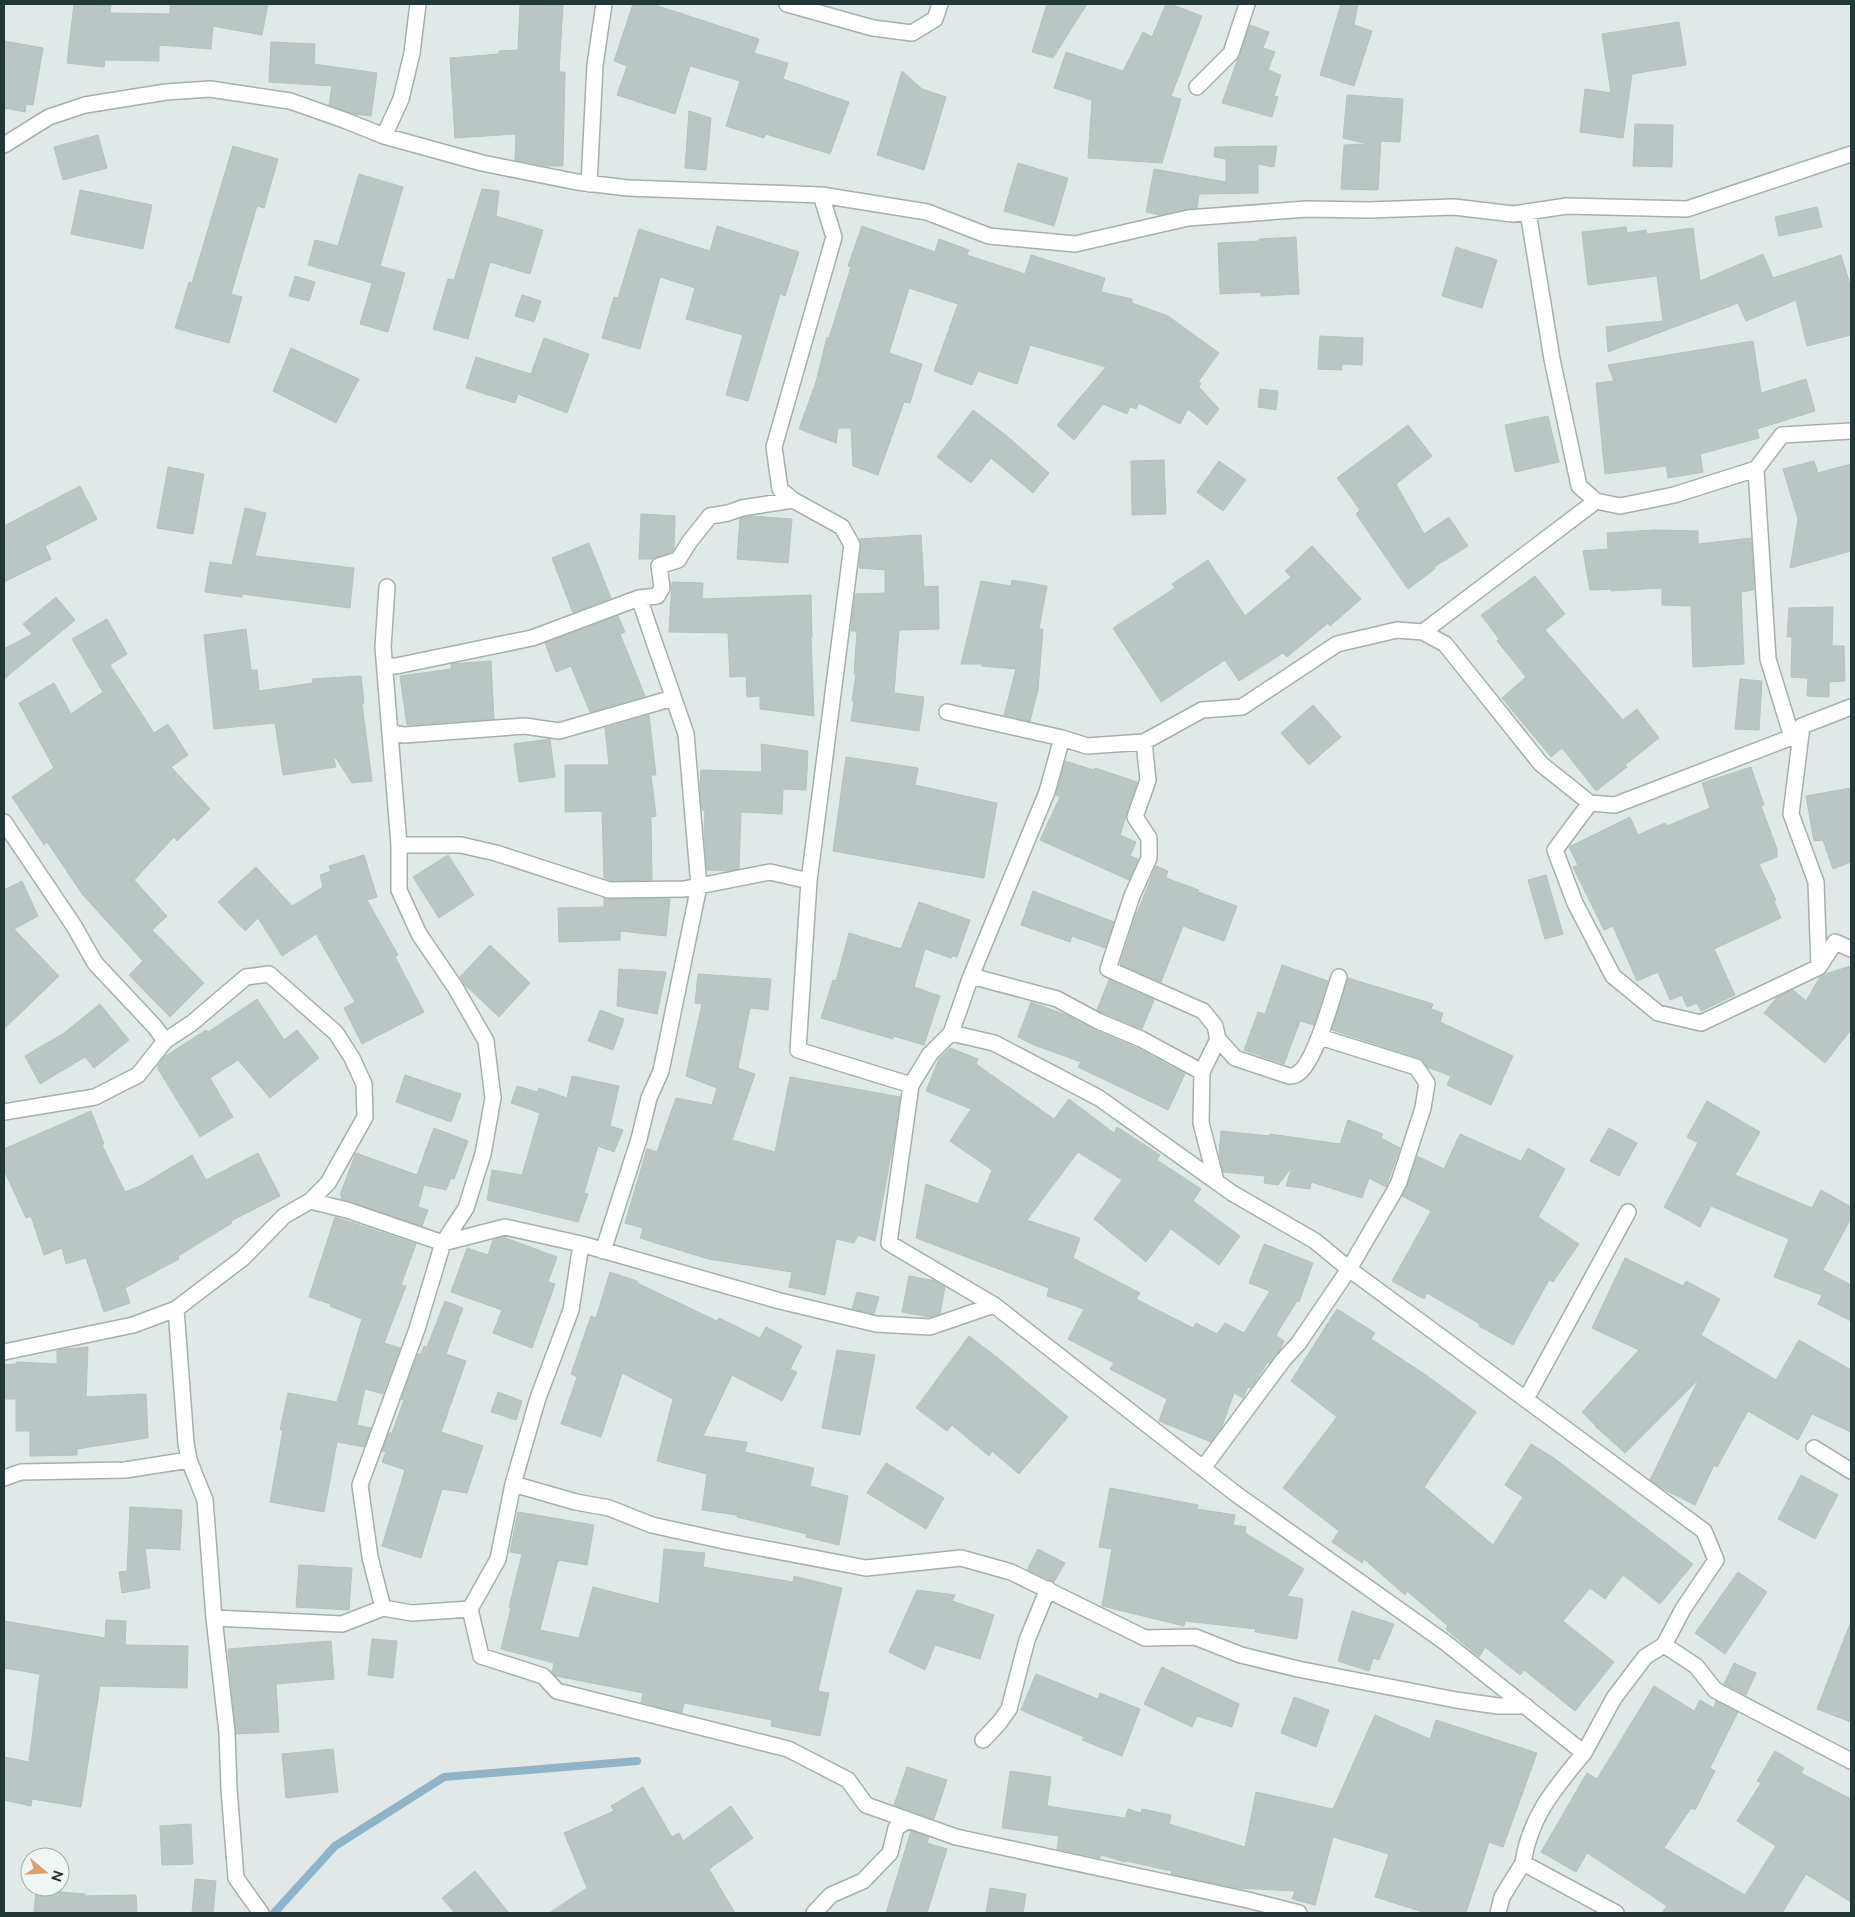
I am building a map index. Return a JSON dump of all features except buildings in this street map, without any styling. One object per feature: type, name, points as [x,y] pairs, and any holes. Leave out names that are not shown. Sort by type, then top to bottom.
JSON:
[{"type":"street","points":[[384,136],[401,99],[412,53],[418,4]]},
{"type":"street","points":[[589,184],[595,65],[604,4]]},
{"type":"street","points":[[787,4],[873,28],[912,33],[935,20],[940,4]]},
{"type":"street","points":[[1197,87],[1231,53],[1247,4]]},
{"type":"street","points":[[4,145],[49,117],[85,105],[166,92],[210,89],[290,101],[384,136],[482,163],[589,184],[628,188],[820,195],[927,212],[989,236],[1075,244],[1188,218],[1306,209],[1369,210],[1454,207],[1513,214],[1567,206],[1687,209],[1851,154]]},
{"type":"street","points":[[820,195],[834,237],[774,447],[780,489],[793,500],[842,527],[852,545],[809,881],[798,1050],[911,1085]]},
{"type":"street","points":[[1528,212],[1552,359],[1579,486],[1596,501],[1620,506],[1665,497],[1756,470],[1782,435],[1851,431]]},
{"type":"street","points":[[1756,470],[1768,659],[1797,731],[1791,814],[1816,882],[1819,967]]},
{"type":"street","points":[[384,666],[396,666],[532,638],[639,598],[657,596],[662,588],[660,566],[678,560],[710,516],[742,508],[793,500]]},
{"type":"street","points":[[1423,632],[1596,501]]},
{"type":"street","points":[[383,1608],[370,1557],[360,1485],[417,1329],[443,1243],[466,1208],[484,1154],[493,1098],[486,1042],[455,987],[419,934],[399,890],[399,845],[383,648],[386,587]]},
{"type":"street","points":[[603,1251],[639,1139],[650,1098],[661,1072],[699,886],[686,734],[639,598]]},
{"type":"street","points":[[947,712],[1062,738],[1087,746],[1144,742],[1202,710],[1242,707],[1337,644],[1397,630],[1423,632],[1445,644],[1541,764],[1590,803],[1616,805],[1851,707]]},
{"type":"street","points":[[390,732],[404,735],[525,726],[559,731],[673,698]]},
{"type":"street","points":[[1062,738],[1047,792],[971,976],[951,1033],[930,1054],[911,1085],[889,1243],[994,1305],[1236,1494],[1446,1643],[1584,1752]]},
{"type":"street","points":[[1144,742],[1148,780],[1136,817],[1149,838],[1149,858],[1132,896],[1108,969],[1203,1011],[1215,1026],[1218,1039],[1235,1058],[1290,1076],[1298,1074],[1306,1066],[1320,1037],[1339,977]]},
{"type":"street","points":[[1590,803],[1555,850],[1575,902],[1613,976],[1658,1013],[1702,1023],[1819,967],[1835,942],[1851,949]]},
{"type":"street","points":[[4,822],[74,926],[95,963],[155,1027],[165,1041]]},
{"type":"street","points":[[399,845],[461,845],[496,853],[610,890],[684,889],[770,872],[809,881]]},
{"type":"street","points":[[4,1112],[95,1097],[138,1075],[165,1041],[192,1023],[246,977],[269,974],[336,1033],[352,1058],[364,1084],[365,1117],[328,1182],[310,1201],[284,1216],[243,1258],[176,1309],[133,1325],[4,1352]]},
{"type":"street","points":[[971,976],[1058,999],[1098,1021],[1141,1039],[1202,1072]]},
{"type":"street","points":[[951,1033],[994,1043],[1099,1098],[1232,1193],[1315,1241],[1350,1269],[1704,1531],[1716,1560],[1683,1609],[1664,1645],[1645,1657],[1614,1698],[1584,1752],[1550,1794],[1526,1841],[1523,1863],[1502,1897],[1498,1913]]},
{"type":"street","points":[[1203,1468],[1284,1359],[1298,1344],[1350,1269],[1399,1182],[1423,1108],[1427,1083],[1416,1067],[1320,1037]]},
{"type":"street","points":[[1216,1181],[1201,1123],[1202,1072],[1218,1039]]},
{"type":"street","points":[[310,1201],[347,1210],[443,1243],[505,1227],[581,1244],[780,1300],[876,1324],[930,1327],[994,1305]]},
{"type":"street","points":[[1526,1399],[1628,1212]]},
{"type":"street","points":[[581,1244],[572,1310],[538,1398],[513,1484],[498,1558],[470,1609],[481,1656],[543,1676],[557,1692],[788,1749],[848,1780],[866,1805],[956,1837],[1246,1907],[1299,1913]]},
{"type":"street","points":[[176,1309],[186,1443],[189,1460],[205,1500],[214,1618],[227,1732],[229,1789],[236,1878],[261,1913]]},
{"type":"street","points":[[1814,1448],[1851,1471]]},
{"type":"street","points":[[4,1478],[21,1472],[125,1470],[189,1460]]},
{"type":"street","points":[[513,1484],[576,1502],[609,1508],[652,1524],[724,1541],[866,1568],[961,1558],[1011,1572],[1145,1638],[1195,1637],[1241,1655],[1298,1669],[1456,1700],[1498,1706],[1526,1706]]},
{"type":"street","points":[[983,1740],[1009,1709],[1027,1640],[1048,1589]]},
{"type":"street","points":[[214,1618],[342,1624],[383,1608],[412,1613],[470,1609]]},
{"type":"street","points":[[1664,1645],[1696,1666],[1715,1690],[1851,1761]]},
{"type":"street","points":[[814,1913],[832,1895],[863,1881],[890,1853],[896,1828],[907,1821]]},
{"type":"street","points":[[1523,1863],[1616,1913]]},
{"type":"waterway","points":[[274,1913],[335,1846],[444,1777],[637,1761]]}]
